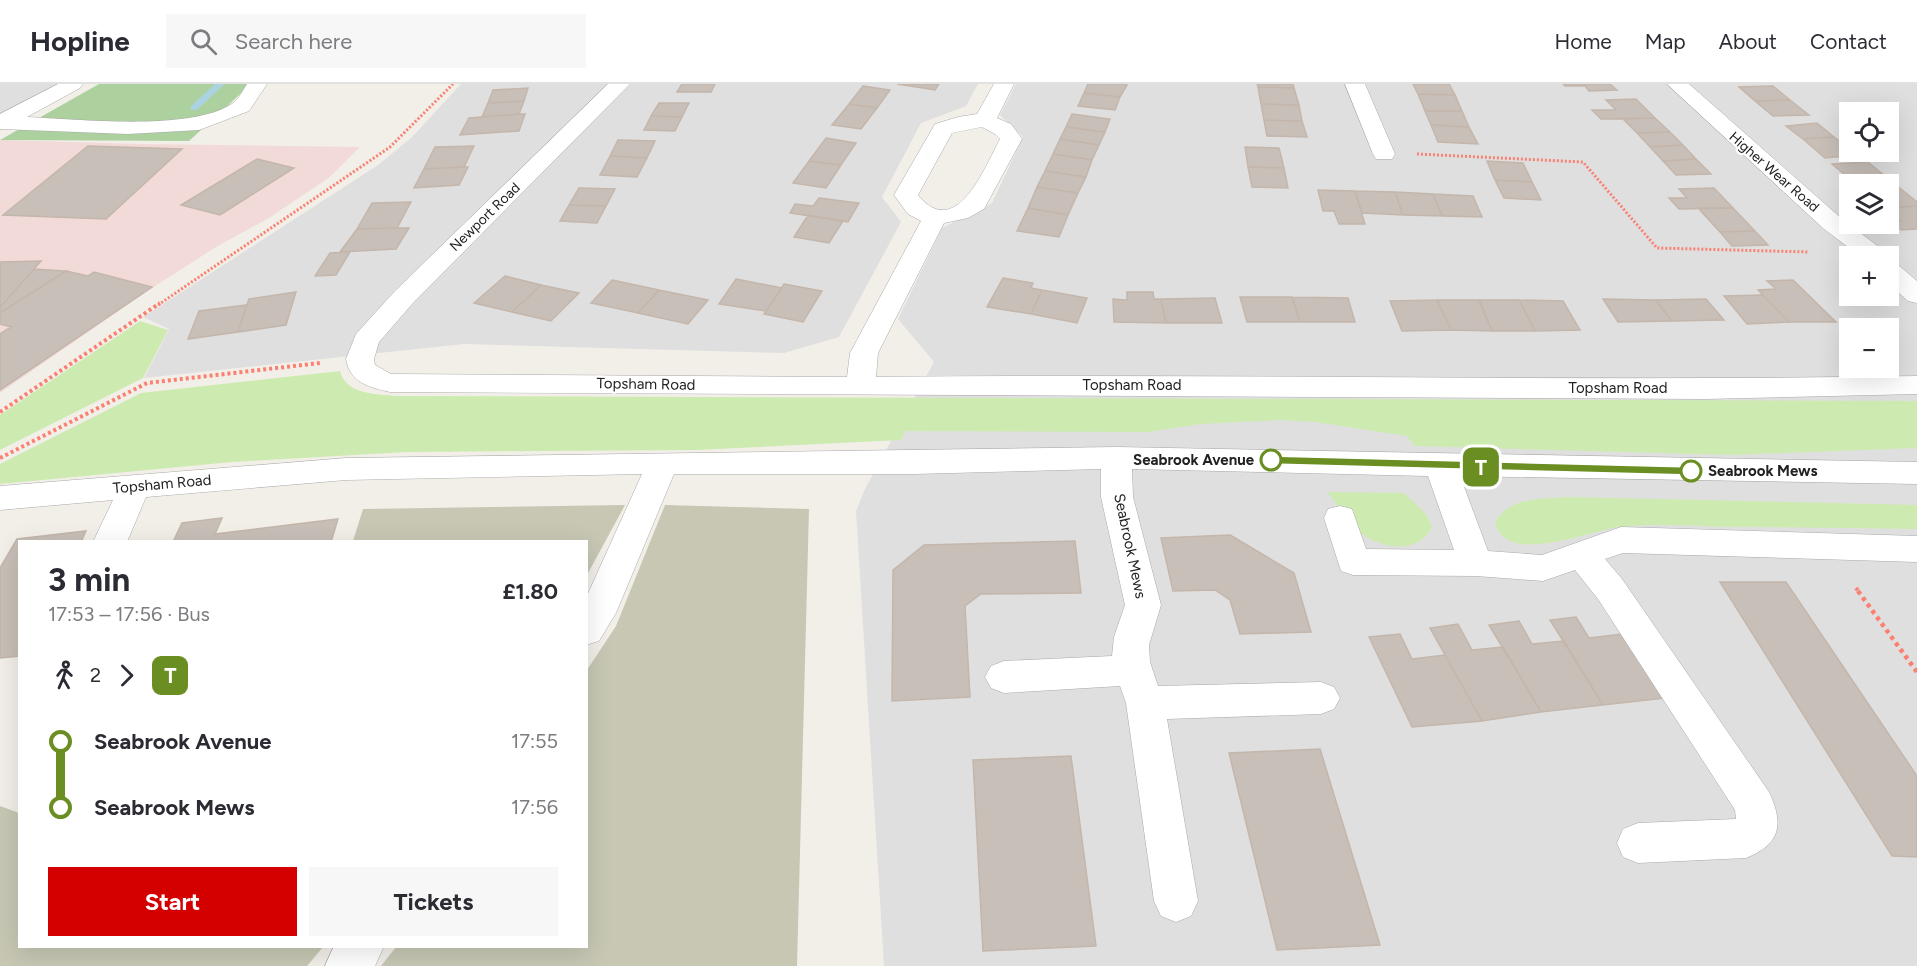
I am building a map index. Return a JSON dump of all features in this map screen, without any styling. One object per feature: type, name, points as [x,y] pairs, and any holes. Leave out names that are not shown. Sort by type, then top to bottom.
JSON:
[{"type":"street","points":[[0,123],[73,84]]},
{"type":"street","points":[[0,123],[128,127],[200,124],[242,107],[257,84]]},
{"type":"street","name":"Newport Road","points":[[360,359],[366,340],[404,297],[620,84]]},
{"type":"street","points":[[986,120],[1004,84]]},
{"type":"street","points":[[1354,84],[1384,154]]},
{"type":"street","name":"Higher Wear Road","points":[[1677,84],[1833,224],[1862,246]]},
{"type":"street","points":[[986,120],[1003,129],[1011,140],[976,204],[959,213],[935,218],[917,209],[906,195],[943,129],[958,123],[986,120]]},
{"type":"street","points":[[862,387],[864,353],[935,218]]},
{"type":"street","points":[[1899,279],[1917,295]]},
{"type":"street","name":"Topsham Road","points":[[360,359],[362,369],[373,378],[390,383],[862,387],[1039,385],[1705,388],[1917,385]]},
{"type":"street","name":"Topsham Road","points":[[0,498],[346,469],[663,463],[903,464],[1116,458],[1440,466],[1917,472]]},
{"type":"street","name":"Seabrook Mews","points":[[1116,458],[1117,497],[1143,605],[1140,623],[1131,639],[1176,901]]},
{"type":"street","points":[[588,628],[598,613],[628,539],[663,463]]},
{"type":"street","points":[[1440,466],[1476,563]]},
{"type":"street","points":[[111,540],[135,486]]},
{"type":"street","points":[[1340,518],[1353,562],[1476,563],[1543,568],[1621,540],[1917,549]]},
{"type":"street","points":[[1582,555],[1610,589],[1755,805],[1758,826],[1746,838],[1638,843]]},
{"type":"street","points":[[1004,677],[1321,698]]},
{"type":"street","points":[[348,966],[361,948]]},
{"type":"path","points":[[0,412],[390,147],[453,84]]},
{"type":"path","points":[[1384,154],[1575,160],[1583,162],[1657,248],[1817,253]]},
{"type":"path","points":[[0,458],[147,383],[360,359]]},
{"type":"path","points":[[1827,547],[1917,672]]},
{"type":"shaded area","points":[[0,84],[83,84],[0,130]]},
{"type":"shaded area","points":[[461,84],[978,84],[966,106],[921,123],[882,197],[901,222],[839,337],[784,353],[464,344],[144,378],[169,329],[143,317],[378,165],[412,137]]},
{"type":"shaded area","points":[[1016,84],[1917,84],[1917,966],[884,966],[856,511],[865,489],[934,362],[898,319],[942,228],[992,203],[1023,137],[1000,115]]},
{"type":"shaded area","points":[[0,140],[360,147],[330,177],[269,218],[216,247],[152,288],[0,393]]},
{"type":"shaded area","points":[[625,505],[588,573],[588,540],[353,540],[363,509]]},
{"type":"shaded area","points":[[665,505],[809,509],[797,966],[381,966],[395,948],[588,948],[588,668],[616,626]]},
{"type":"shaded area","points":[[0,806],[18,813],[18,948],[322,948],[307,966],[0,966]]},
{"type":"green space","points":[[99,84],[251,84],[189,141],[0,140]]},
{"type":"green space","points":[[140,321],[168,330],[143,378],[0,450],[0,415]]},
{"type":"green space","points":[[340,371],[343,379],[355,389],[372,394],[397,396],[1917,401],[1917,448],[1730,455],[1414,446],[1407,436],[1315,422],[1280,420],[1201,424],[1147,432],[905,431],[901,440],[697,450],[407,452],[232,462],[0,484],[0,464],[141,393]]},
{"type":"green space","points":[[1327,492],[1404,493],[1426,514],[1432,527],[1417,543],[1407,546],[1385,545],[1364,536],[1356,529]]},
{"type":"green space","points":[[1568,497],[1917,505],[1917,529],[1646,525],[1619,527],[1549,543],[1530,544],[1514,542],[1502,535],[1495,522],[1501,514],[1517,504],[1537,499]]},
{"type":"building","points":[[682,84],[715,84],[711,92],[677,92]]},
{"type":"building","points":[[897,84],[939,84],[935,90]]},
{"type":"building","points":[[1088,84],[1127,85],[1120,97],[1084,93]]},
{"type":"building","points":[[1257,84],[1293,84],[1294,88],[1258,87]]},
{"type":"building","points":[[1413,84],[1449,84],[1455,95],[1418,94]]},
{"type":"building","points":[[1563,84],[1610,84],[1617,90],[1589,91],[1585,86],[1565,86]]},
{"type":"building","points":[[863,86],[890,90],[877,108],[849,104]]},
{"type":"building","points":[[1773,86],[1790,100],[1755,101],[1739,87]]},
{"type":"building","points":[[1258,87],[1294,88],[1299,105],[1261,104]]},
{"type":"building","points":[[528,88],[524,101],[488,103],[493,90]]},
{"type":"building","points":[[1084,93],[1120,97],[1115,110],[1078,106]]},
{"type":"building","points":[[1418,94],[1455,95],[1462,111],[1425,111]]},
{"type":"building","points":[[1636,99],[1655,118],[1601,119],[1592,110],[1616,110],[1606,100]]},
{"type":"building","points":[[1790,100],[1809,115],[1773,116],[1755,101]]},
{"type":"building","points":[[524,101],[519,114],[482,117],[488,103]]},
{"type":"building","points":[[659,103],[689,103],[682,117],[651,116]]},
{"type":"building","points":[[849,104],[877,108],[861,129],[832,125]]},
{"type":"building","points":[[1261,104],[1299,105],[1302,121],[1264,120]]},
{"type":"building","points":[[1425,111],[1462,111],[1469,127],[1431,125]]},
{"type":"building","points":[[525,114],[519,131],[460,135],[469,118]]},
{"type":"building","points":[[1072,114],[1110,119],[1105,132],[1066,127]]},
{"type":"building","points":[[651,116],[682,117],[675,131],[644,130]]},
{"type":"building","points":[[1655,118],[1670,132],[1637,133],[1623,119]]},
{"type":"building","points":[[1264,120],[1302,121],[1307,137],[1267,136]]},
{"type":"building","points":[[1817,123],[1834,137],[1803,139],[1786,126]]},
{"type":"building","points":[[1431,125],[1469,127],[1478,144],[1438,142]]},
{"type":"building","points":[[1066,127],[1105,132],[1099,145],[1060,139]]},
{"type":"building","points":[[1670,132],[1683,145],[1650,147],[1637,133]]},
{"type":"building","points":[[1834,137],[1839,141],[1839,157],[1825,158],[1803,139]]},
{"type":"building","points":[[826,138],[856,143],[841,165],[809,161]]},
{"type":"building","points":[[1060,139],[1099,145],[1092,160],[1053,154]]},
{"type":"building","points":[[618,140],[655,141],[647,158],[610,156]]},
{"type":"building","points":[[1683,145],[1696,159],[1663,161],[1650,147]]},
{"type":"building","points":[[88,146],[182,149],[106,219],[3,215]]},
{"type":"building","points":[[474,146],[464,167],[424,169],[435,147]]},
{"type":"building","points":[[1245,147],[1279,148],[1284,168],[1248,167]]},
{"type":"building","points":[[1053,154],[1092,160],[1086,177],[1045,171]]},
{"type":"building","points":[[610,156],[647,158],[637,177],[600,175]]},
{"type":"building","points":[[257,159],[294,168],[220,215],[181,205]]},
{"type":"building","points":[[1696,159],[1711,174],[1676,175],[1663,161]]},
{"type":"building","points":[[809,161],[841,165],[826,188],[793,183]]},
{"type":"building","points":[[1487,161],[1523,163],[1532,182],[1495,180]]},
{"type":"building","points":[[1868,162],[1883,174],[1844,174],[1832,164]]},
{"type":"building","points":[[468,167],[459,185],[414,188],[424,169]]},
{"type":"building","points":[[1248,167],[1284,168],[1288,188],[1252,187]]},
{"type":"building","points":[[1045,171],[1086,177],[1078,193],[1037,187]]},
{"type":"building","points":[[1495,180],[1532,182],[1541,200],[1504,198]]},
{"type":"building","points":[[1037,187],[1078,193],[1068,215],[1028,208]]},
{"type":"building","points":[[1899,187],[1917,202],[1917,206],[1899,207]]},
{"type":"building","points":[[579,188],[615,189],[606,206],[569,205]]},
{"type":"building","points":[[1714,188],[1733,208],[1679,209],[1669,198],[1687,198],[1679,189]]},
{"type":"building","points":[[1318,190],[1355,191],[1365,224],[1339,224],[1334,211],[1323,211]]},
{"type":"building","points":[[1355,191],[1395,192],[1403,215],[1362,213]]},
{"type":"building","points":[[1395,192],[1433,194],[1442,216],[1403,215]]},
{"type":"building","points":[[1433,194],[1473,196],[1482,217],[1442,216]]},
{"type":"building","points":[[819,198],[859,203],[848,222],[790,213],[795,204],[813,206]]},
{"type":"building","points":[[411,202],[397,228],[357,229],[372,203]]},
{"type":"building","points":[[569,205],[606,206],[597,223],[560,221]]},
{"type":"building","points":[[1917,206],[1917,229],[1899,228],[1899,221],[1901,221],[1899,207]]},
{"type":"building","points":[[1028,208],[1068,215],[1059,237],[1017,231]]},
{"type":"building","points":[[1698,208],[1733,208],[1755,231],[1720,232]]},
{"type":"building","points":[[808,215],[843,221],[829,243],[794,237]]},
{"type":"building","points":[[409,228],[396,249],[340,252],[357,229]]},
{"type":"building","points":[[1755,231],[1768,245],[1732,246],[1720,232]]},
{"type":"building","points":[[350,252],[336,275],[315,276],[330,253]]},
{"type":"building","points":[[41,261],[34,269],[0,307],[0,262]]},
{"type":"building","points":[[34,269],[66,271],[0,313],[0,307]]},
{"type":"building","points":[[66,271],[88,276],[94,272],[152,287],[0,390],[0,334],[11,327],[0,324],[0,313]]},
{"type":"building","points":[[505,276],[541,285],[512,312],[474,303]]},
{"type":"building","points":[[1003,278],[1033,283],[1031,288],[1042,290],[1031,314],[987,307]]},
{"type":"building","points":[[736,279],[782,288],[766,311],[719,304]]},
{"type":"building","points":[[612,280],[659,290],[638,313],[591,303]]},
{"type":"building","points":[[1793,280],[1836,322],[1789,322],[1758,290],[1776,289],[1767,281]]},
{"type":"building","points":[[784,284],[822,291],[803,322],[764,314]]},
{"type":"building","points":[[541,285],[579,293],[551,321],[512,312]]},
{"type":"building","points":[[659,290],[708,300],[688,324],[638,313]]},
{"type":"building","points":[[1042,290],[1087,298],[1077,323],[1031,314]]},
{"type":"building","points":[[296,292],[286,325],[238,332],[249,299]]},
{"type":"building","points":[[1127,292],[1153,292],[1154,299],[1161,299],[1166,323],[1114,322],[1113,299],[1127,300]]},
{"type":"building","points":[[1763,295],[1789,322],[1747,324],[1724,296]]},
{"type":"building","points":[[1240,297],[1292,297],[1300,322],[1247,322]]},
{"type":"building","points":[[1292,297],[1348,298],[1355,322],[1300,322]]},
{"type":"building","points":[[1215,298],[1222,323],[1166,323],[1161,299]]},
{"type":"building","points":[[1603,299],[1656,300],[1672,321],[1618,322]]},
{"type":"building","points":[[1706,299],[1724,320],[1672,321],[1656,300]]},
{"type":"building","points":[[1437,300],[1479,300],[1492,331],[1451,330]]},
{"type":"building","points":[[1437,300],[1451,330],[1402,331],[1390,301]]},
{"type":"building","points":[[1479,300],[1519,300],[1535,331],[1492,331]]},
{"type":"building","points":[[1519,300],[1563,301],[1580,330],[1535,331]]},
{"type":"building","points":[[247,305],[238,332],[188,339],[199,311]]},
{"type":"building","points":[[222,518],[215,534],[338,519],[332,540],[174,540],[182,523]]},
{"type":"building","points":[[86,531],[82,540],[18,540],[18,656],[0,658],[0,568],[17,539]]},
{"type":"building","points":[[1230,535],[1294,573],[1311,632],[1240,634],[1230,600],[1215,590],[1173,591],[1161,538]]},
{"type":"building","points":[[1075,541],[1081,593],[981,594],[965,606],[970,697],[892,701],[893,570],[924,545]]},
{"type":"building","points":[[1720,582],[1786,582],[1917,776],[1917,857],[1892,856]]},
{"type":"building","points":[[1576,617],[1589,638],[1622,634],[1666,698],[1603,705],[1550,620]]},
{"type":"building","points":[[1519,621],[1532,644],[1564,641],[1603,705],[1541,712],[1489,625]]},
{"type":"building","points":[[1458,624],[1472,650],[1503,647],[1541,712],[1482,721],[1430,628]]},
{"type":"building","points":[[1400,634],[1412,659],[1445,655],[1482,721],[1412,727],[1369,637]]},
{"type":"building","points":[[1320,749],[1380,945],[1277,950],[1229,753]]},
{"type":"building","points":[[1071,756],[1096,946],[983,951],[973,760]]},
{"type":"waterway","points":[[194,108],[220,84]]},
{"type":"bus line","name":"T","points":[[1271,460],[1691,471]]},
{"type":"place","name":"Seabrook Avenue","points":[[1271,460]]},
{"type":"place","name":"Seabrook Mews","points":[[1691,471]]}]
